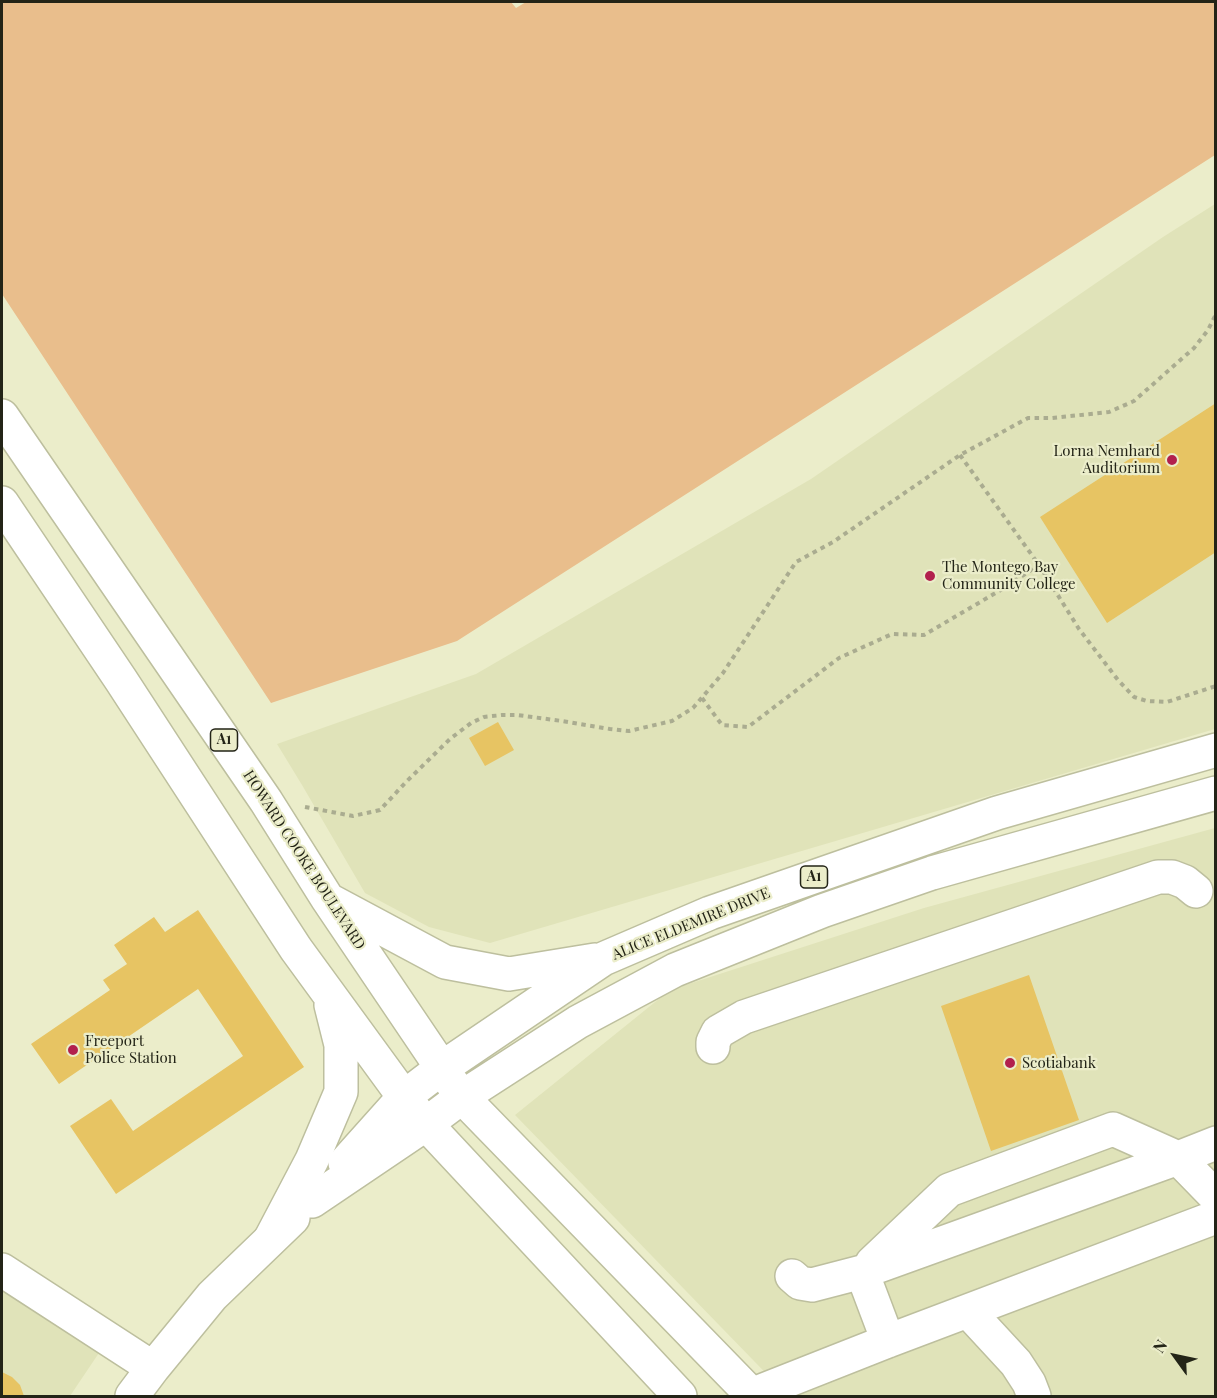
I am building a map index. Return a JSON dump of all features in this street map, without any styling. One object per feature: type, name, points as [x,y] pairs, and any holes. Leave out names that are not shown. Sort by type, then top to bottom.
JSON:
[{"type":"main road","name":"HOWARD COOKE BOULEVARD","points":[[2,416],[266,801],[327,898],[462,1097],[752,1396]]},
{"type":"main road","points":[[2,503],[128,690],[296,949],[404,1097],[426,1124],[680,1396]]},
{"type":"main road","name":"ALICE ELDEMIRE DRIVE","points":[[312,1201],[404,1097],[442,1068],[603,959],[710,913],[997,813],[1215,750]]},
{"type":"main road","name":"A1","points":[[426,1124],[462,1097],[578,1022],[675,970],[822,911],[932,873],[1215,793]]},
{"type":"main road","points":[[713,1047],[718,1032],[744,1017],[1158,877],[1172,877],[1185,882],[1196,891]]},
{"type":"main road","points":[[327,898],[445,962],[509,974],[603,959]]},
{"type":"main road","points":[[271,1238],[312,1160],[341,1092],[341,1045],[328,992]]},
{"type":"main road","points":[[132,1396],[212,1296],[271,1238],[312,1201],[426,1124]]},
{"type":"main road","points":[[862,1272],[949,1190],[1113,1129],[1178,1158],[1215,1197]]},
{"type":"main road","points":[[792,1276],[800,1283],[812,1285],[862,1272],[1215,1143]]},
{"type":"main road","points":[[752,1396],[888,1341],[1215,1217]]},
{"type":"main road","points":[[2,1270],[153,1368]]},
{"type":"main road","points":[[862,1272],[888,1341]]},
{"type":"main road","points":[[968,1311],[1016,1363],[1029,1383],[1034,1396]]},
{"type":"path","points":[[266,801],[353,816],[380,810],[450,739],[471,723],[484,717],[517,715],[630,731],[672,721],[693,708],[723,673],[796,562],[833,542],[960,455],[1028,418],[1109,412],[1134,401],[1194,348],[1208,330],[1215,314]]},
{"type":"path","points":[[960,455],[1039,565],[1079,629],[1134,697],[1148,701],[1167,702],[1215,686]]},
{"type":"path","points":[[702,698],[722,725],[748,728],[839,658],[892,634],[924,635],[1039,565]]},
{"type":"shaded area","points":[[2,2],[511,2],[516,8],[526,2],[1215,2],[1215,155],[457,641],[271,703],[2,294]]},
{"type":"shaded area","name":"The Montego Bay Community College","points":[[1215,204],[1215,729],[490,943],[429,927],[365,893],[277,744],[476,674],[811,479],[1163,237]]},
{"type":"shaded area","points":[[1215,828],[1215,1396],[788,1396],[515,1115],[670,990],[924,908]]},
{"type":"shaded area","points":[[2,1270],[109,1338],[70,1396],[2,1396]]},
{"type":"building","name":"Lorna Nemhard Auditorium","points":[[1216,403],[1216,552],[1107,623],[1040,517]]},
{"type":"building","points":[[498,722],[514,750],[485,766],[469,738]]},
{"type":"building","name":"Freeport Police Station","points":[[198,910],[304,1067],[116,1194],[70,1126],[111,1099],[133,1131],[243,1056],[198,989],[59,1084],[31,1044],[110,990],[103,980],[127,964],[114,945],[154,917],[165,932]]},
{"type":"building","name":"Scotiabank","points":[[1029,975],[1079,1120],[991,1151],[941,1006]]},
{"type":"building","points":[[2,1372],[12,1377],[20,1385],[24,1396],[2,1396]]},
{"type":"place","name":"Lorna Nemhard Auditorium","points":[[1172,460]]},
{"type":"place","name":"The Montego Bay Community College","points":[[930,576]]},
{"type":"place","name":"Freeport Police Station","points":[[73,1050]]},
{"type":"place","name":"Scotiabank","points":[[1010,1063]]}]
